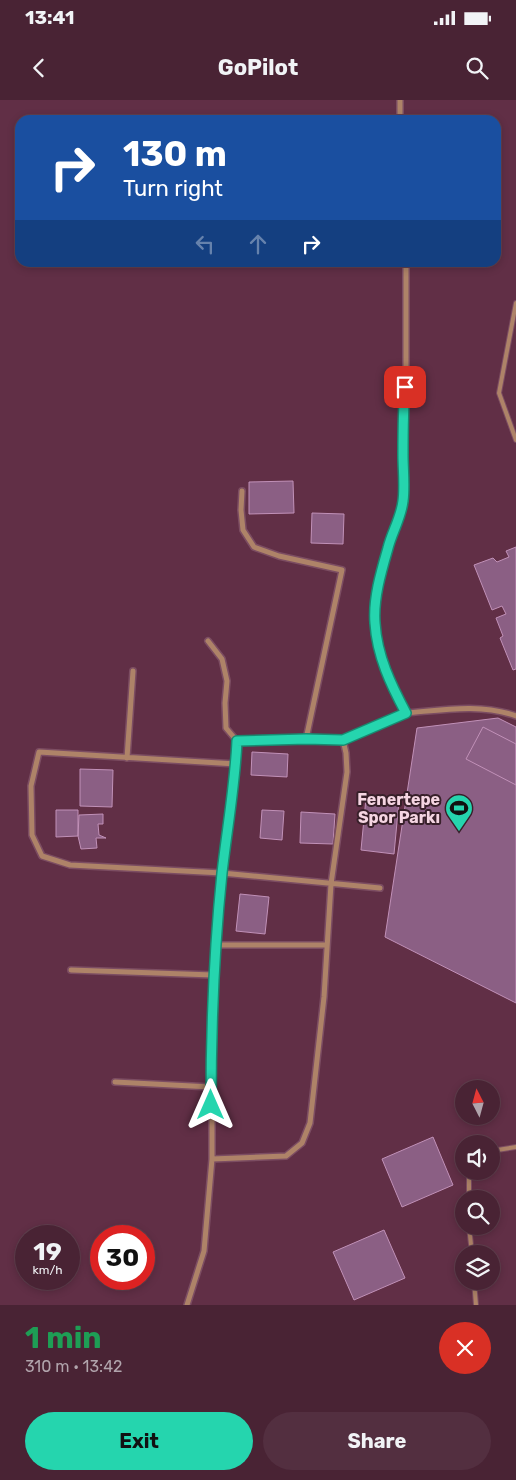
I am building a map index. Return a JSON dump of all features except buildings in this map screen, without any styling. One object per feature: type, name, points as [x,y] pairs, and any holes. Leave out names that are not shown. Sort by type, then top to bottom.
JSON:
[{"type":"street","points":[[400,100],[400,115]]},
{"type":"street","points":[[406,267],[403,501],[380,578],[376,598],[375,623],[380,654],[388,677],[406,713]]},
{"type":"street","points":[[242,491],[243,530],[254,547],[279,556],[342,570],[306,739]]},
{"type":"street","points":[[187,1305],[204,1251],[212,1159],[212,1004],[215,945],[237,741],[226,728],[225,703],[227,681],[222,659],[208,641]]},
{"type":"street","points":[[127,758],[133,671]]},
{"type":"street","points":[[237,741],[343,740],[406,713],[479,708],[502,711],[516,716]]},
{"type":"street","points":[[212,1159],[286,1156],[302,1143],[310,1123],[324,996],[331,884],[347,772],[343,740]]},
{"type":"street","points":[[236,764],[39,752],[31,786],[32,835],[42,856],[70,865],[222,873],[380,888]]},
{"type":"street","points":[[215,945],[327,945]]},
{"type":"street","points":[[71,970],[214,974]]},
{"type":"street","points":[[115,1082],[211,1087]]},
{"type":"lane","points":[[516,303],[499,393],[516,440]]},
{"type":"lane","points":[[500,1150],[516,1147]]},
{"type":"lane","points":[[475,1290],[476,1305]]},
{"type":"place","name":"Fenertepe Spor Parkı","points":[[459,832]]},
{"type":"route","points":[[211,1105],[212,1004],[215,945],[237,741],[343,740],[406,713],[388,677],[380,654],[375,623],[376,598],[380,578],[403,501],[403,415],[405,387]]}]
